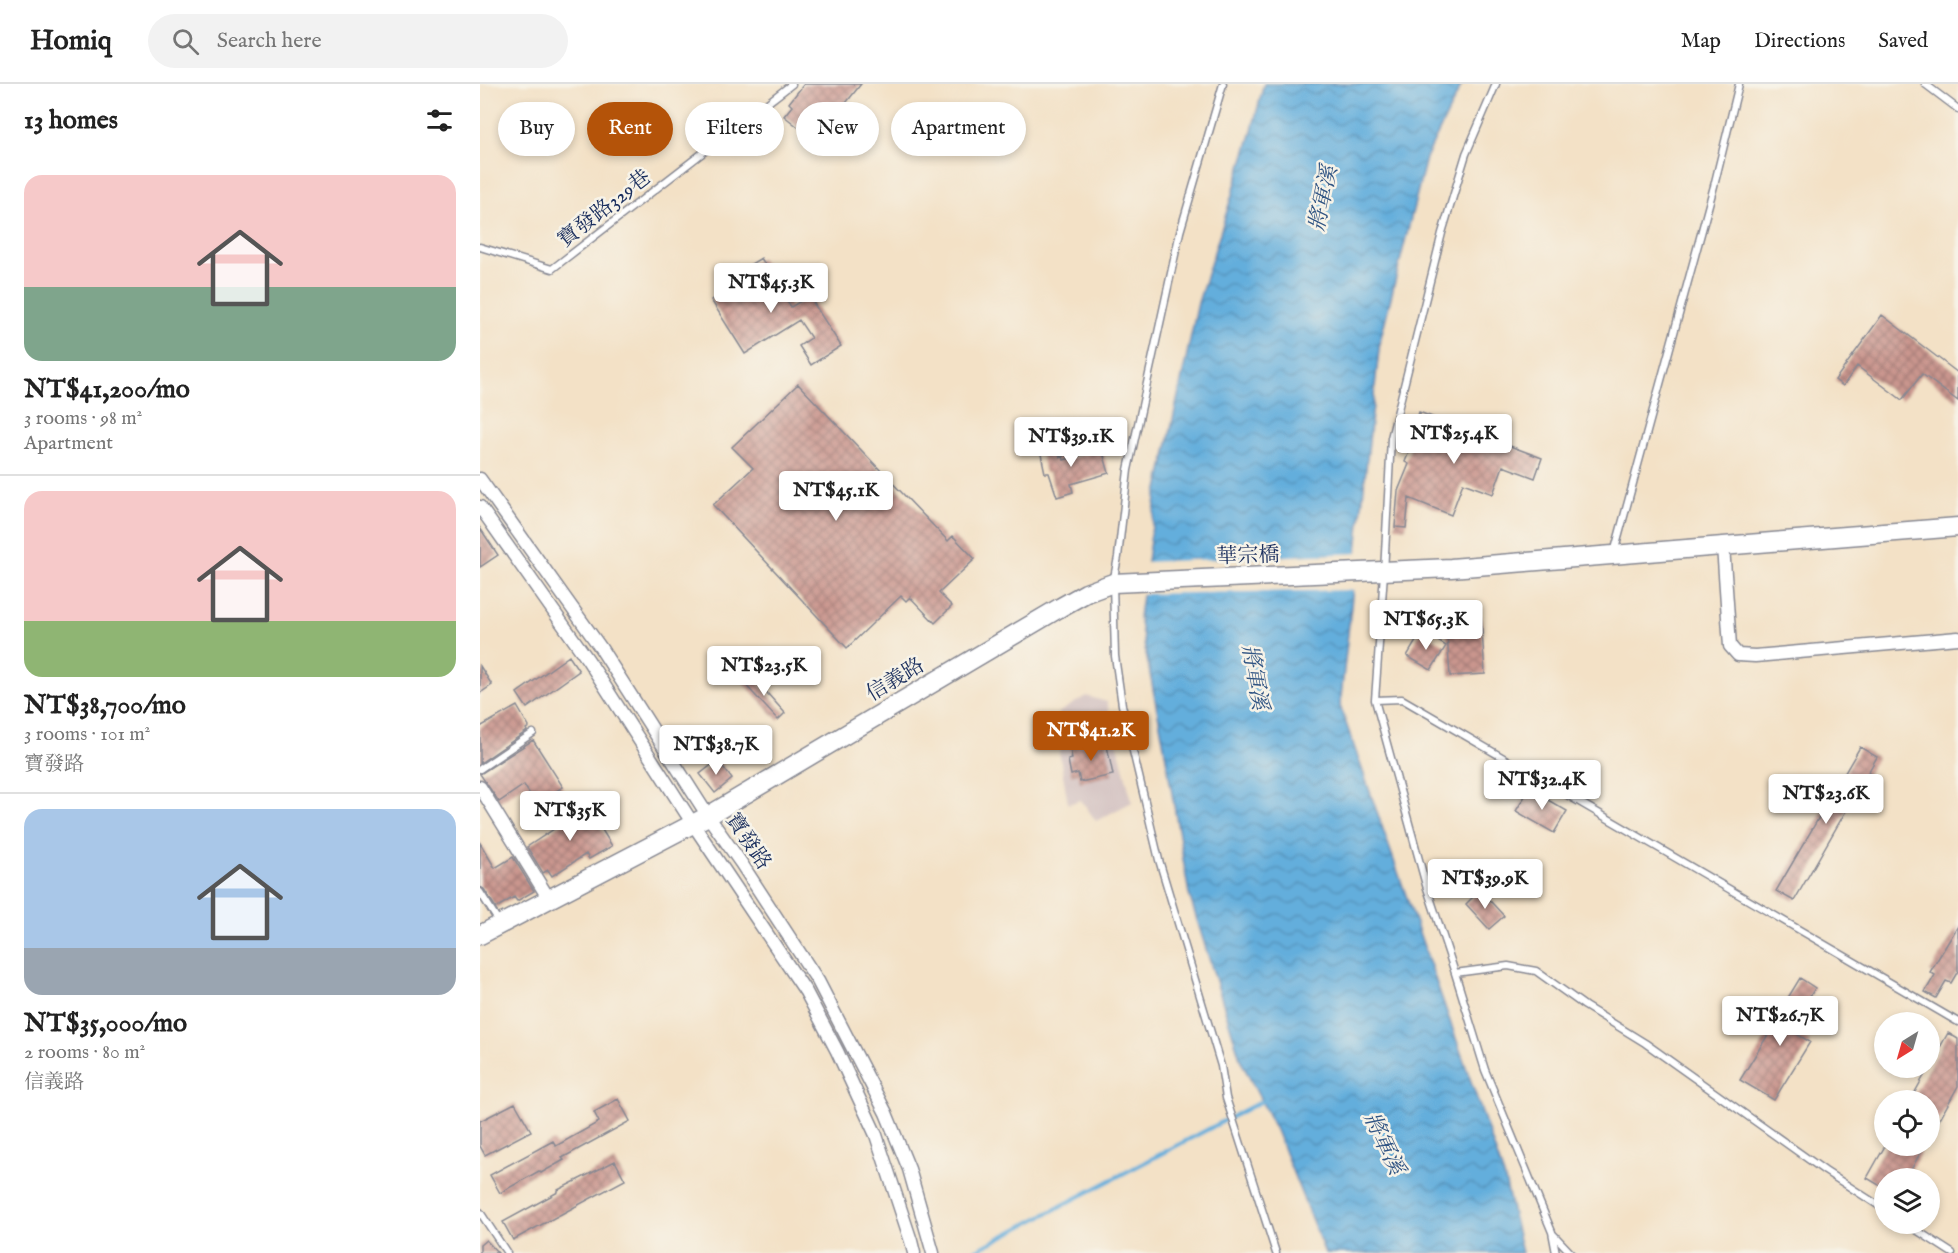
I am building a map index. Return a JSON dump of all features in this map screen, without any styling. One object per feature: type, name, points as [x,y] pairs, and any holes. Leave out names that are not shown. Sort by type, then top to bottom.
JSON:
[{"type":"street","name":"寶發路","points":[[480,479],[600,647],[701,820],[806,992],[837,1051],[876,1135],[914,1253]]},
{"type":"street","points":[[480,505],[491,495]]},
{"type":"street","name":"寶發路","points":[[480,505],[701,820],[741,863],[818,981],[881,1103],[909,1169],[933,1253]]},
{"type":"street","name":"華宗橋","points":[[1113,583],[1384,573],[1958,527]]},
{"type":"street","points":[[1723,546],[1730,646],[1738,655],[1755,656],[1958,638]]},
{"type":"street","name":"信義路","points":[[480,935],[701,820],[1061,607],[1086,593],[1113,583]]},
{"type":"street","points":[[480,787],[549,900]]},
{"type":"lane","name":"寶發路329巷","points":[[480,247],[552,269],[792,84]]},
{"type":"lane","points":[[1223,84],[1177,243],[1128,470],[1113,583],[1115,656],[1122,705],[1159,860],[1221,1066],[1226,1098],[1276,1253]]},
{"type":"lane","points":[[1496,84],[1466,154],[1445,221],[1391,438],[1375,700],[1426,885],[1485,1070],[1552,1232],[1556,1253]]},
{"type":"lane","points":[[1613,555],[1714,186],[1739,84]]},
{"type":"lane","points":[[1925,84],[1958,109]]},
{"type":"lane","points":[[1375,700],[1402,699],[1958,1022]]},
{"type":"lane","points":[[480,769],[533,733]]},
{"type":"lane","points":[[480,892],[500,925]]},
{"type":"lane","points":[[1455,973],[1508,966],[1536,971],[1645,1043],[1825,1171],[1874,1203]]},
{"type":"lane","points":[[480,1212],[507,1253]]},
{"type":"lane","points":[[1552,1232],[1571,1253]]},
{"type":"lane","points":[[1923,1234],[1952,1253]]},
{"type":"shaded area","points":[[1086,696],[1107,702],[1132,802],[1096,821],[1081,800],[1068,804],[1059,751],[1070,743],[1058,713]]},
{"type":"water","name":"將軍溪","points":[[1264,84],[1462,84],[1426,158],[1380,341],[1340,706],[1504,1176],[1522,1253],[1325,1253],[1276,1130],[1241,1061],[1189,894],[1139,617],[1156,499],[1198,303],[1250,138]]},
{"type":"pier","points":[[1360,553],[1356,590],[1139,594],[1144,562]]},
{"type":"building","points":[[804,84],[861,84],[847,102],[796,102],[796,125],[784,116],[792,106],[789,103]]},
{"type":"building","points":[[761,258],[791,307],[809,296],[841,346],[811,365],[799,346],[811,338],[799,320],[745,354],[711,300],[742,282],[736,273]]},
{"type":"building","points":[[1882,315],[1958,373],[1958,401],[1922,374],[1902,400],[1857,366],[1843,386],[1835,380]]},
{"type":"building","points":[[798,384],[948,541],[953,536],[975,559],[939,593],[952,606],[935,623],[910,597],[906,601],[901,596],[847,648],[713,505],[753,468],[732,447]]},
{"type":"building","points":[[1419,412],[1542,458],[1535,478],[1503,466],[1493,494],[1463,483],[1451,515],[1409,498],[1406,528],[1395,527],[1398,491],[1409,464],[1405,462],[1416,433],[1412,432]]},
{"type":"building","points":[[1056,441],[1060,457],[1063,456],[1064,460],[1102,449],[1109,473],[1071,484],[1073,492],[1057,497],[1049,473],[1045,473],[1039,445]]},
{"type":"building","points":[[480,528],[498,555],[480,567]]},
{"type":"building","points":[[1481,617],[1485,674],[1450,676],[1446,620]]},
{"type":"building","points":[[1422,631],[1446,646],[1431,670],[1407,656]]},
{"type":"building","points":[[569,656],[579,671],[527,708],[517,693]]},
{"type":"building","points":[[480,666],[492,685],[480,693]]},
{"type":"building","points":[[750,674],[785,713],[778,720],[742,681]]},
{"type":"building","points":[[517,706],[529,727],[527,731],[480,763],[480,727]]},
{"type":"building","points":[[533,740],[563,787],[536,804],[524,785],[499,802],[480,774]]},
{"type":"building","points":[[1106,741],[1113,775],[1080,782],[1078,773],[1071,775],[1068,760],[1072,759],[1070,748]]},
{"type":"building","points":[[1860,747],[1877,757],[1794,901],[1776,891]]},
{"type":"building","points":[[718,760],[732,779],[715,793],[700,774]]},
{"type":"building","points":[[1529,789],[1567,811],[1554,833],[1516,811]]},
{"type":"building","points":[[586,804],[612,846],[589,859],[586,854],[552,876],[548,870],[543,873],[527,847],[566,821],[564,818]]},
{"type":"building","points":[[480,843],[495,868],[513,857],[534,891],[517,901],[514,897],[496,908],[484,889],[480,887]]},
{"type":"building","points":[[1480,890],[1504,916],[1489,929],[1466,904]]},
{"type":"building","points":[[1958,926],[1958,971],[1951,983],[1946,981],[1936,998],[1925,992],[1935,975],[1930,972]]},
{"type":"building","points":[[1800,978],[1815,988],[1790,1030],[1810,1042],[1774,1100],[1740,1080]]},
{"type":"building","points":[[1948,1033],[1958,1039],[1958,1086],[1940,1118],[1940,1090],[1916,1090],[1923,1078],[1940,1078],[1940,1047]]},
{"type":"building","points":[[618,1099],[630,1121],[562,1158],[564,1160],[541,1173],[539,1171],[500,1193],[490,1175],[553,1141],[556,1146],[599,1122],[594,1112]]},
{"type":"building","points":[[515,1103],[531,1131],[485,1155],[480,1146],[480,1121]]},
{"type":"building","points":[[1879,1156],[1919,1156],[1912,1168],[1874,1168],[1874,1182],[1867,1178]]},
{"type":"building","points":[[615,1161],[625,1180],[513,1240],[503,1222]]},
{"type":"building","points":[[486,1240],[498,1253],[480,1253],[480,1245]]},
{"type":"waterway","points":[[971,1253],[1266,1099]]}]
